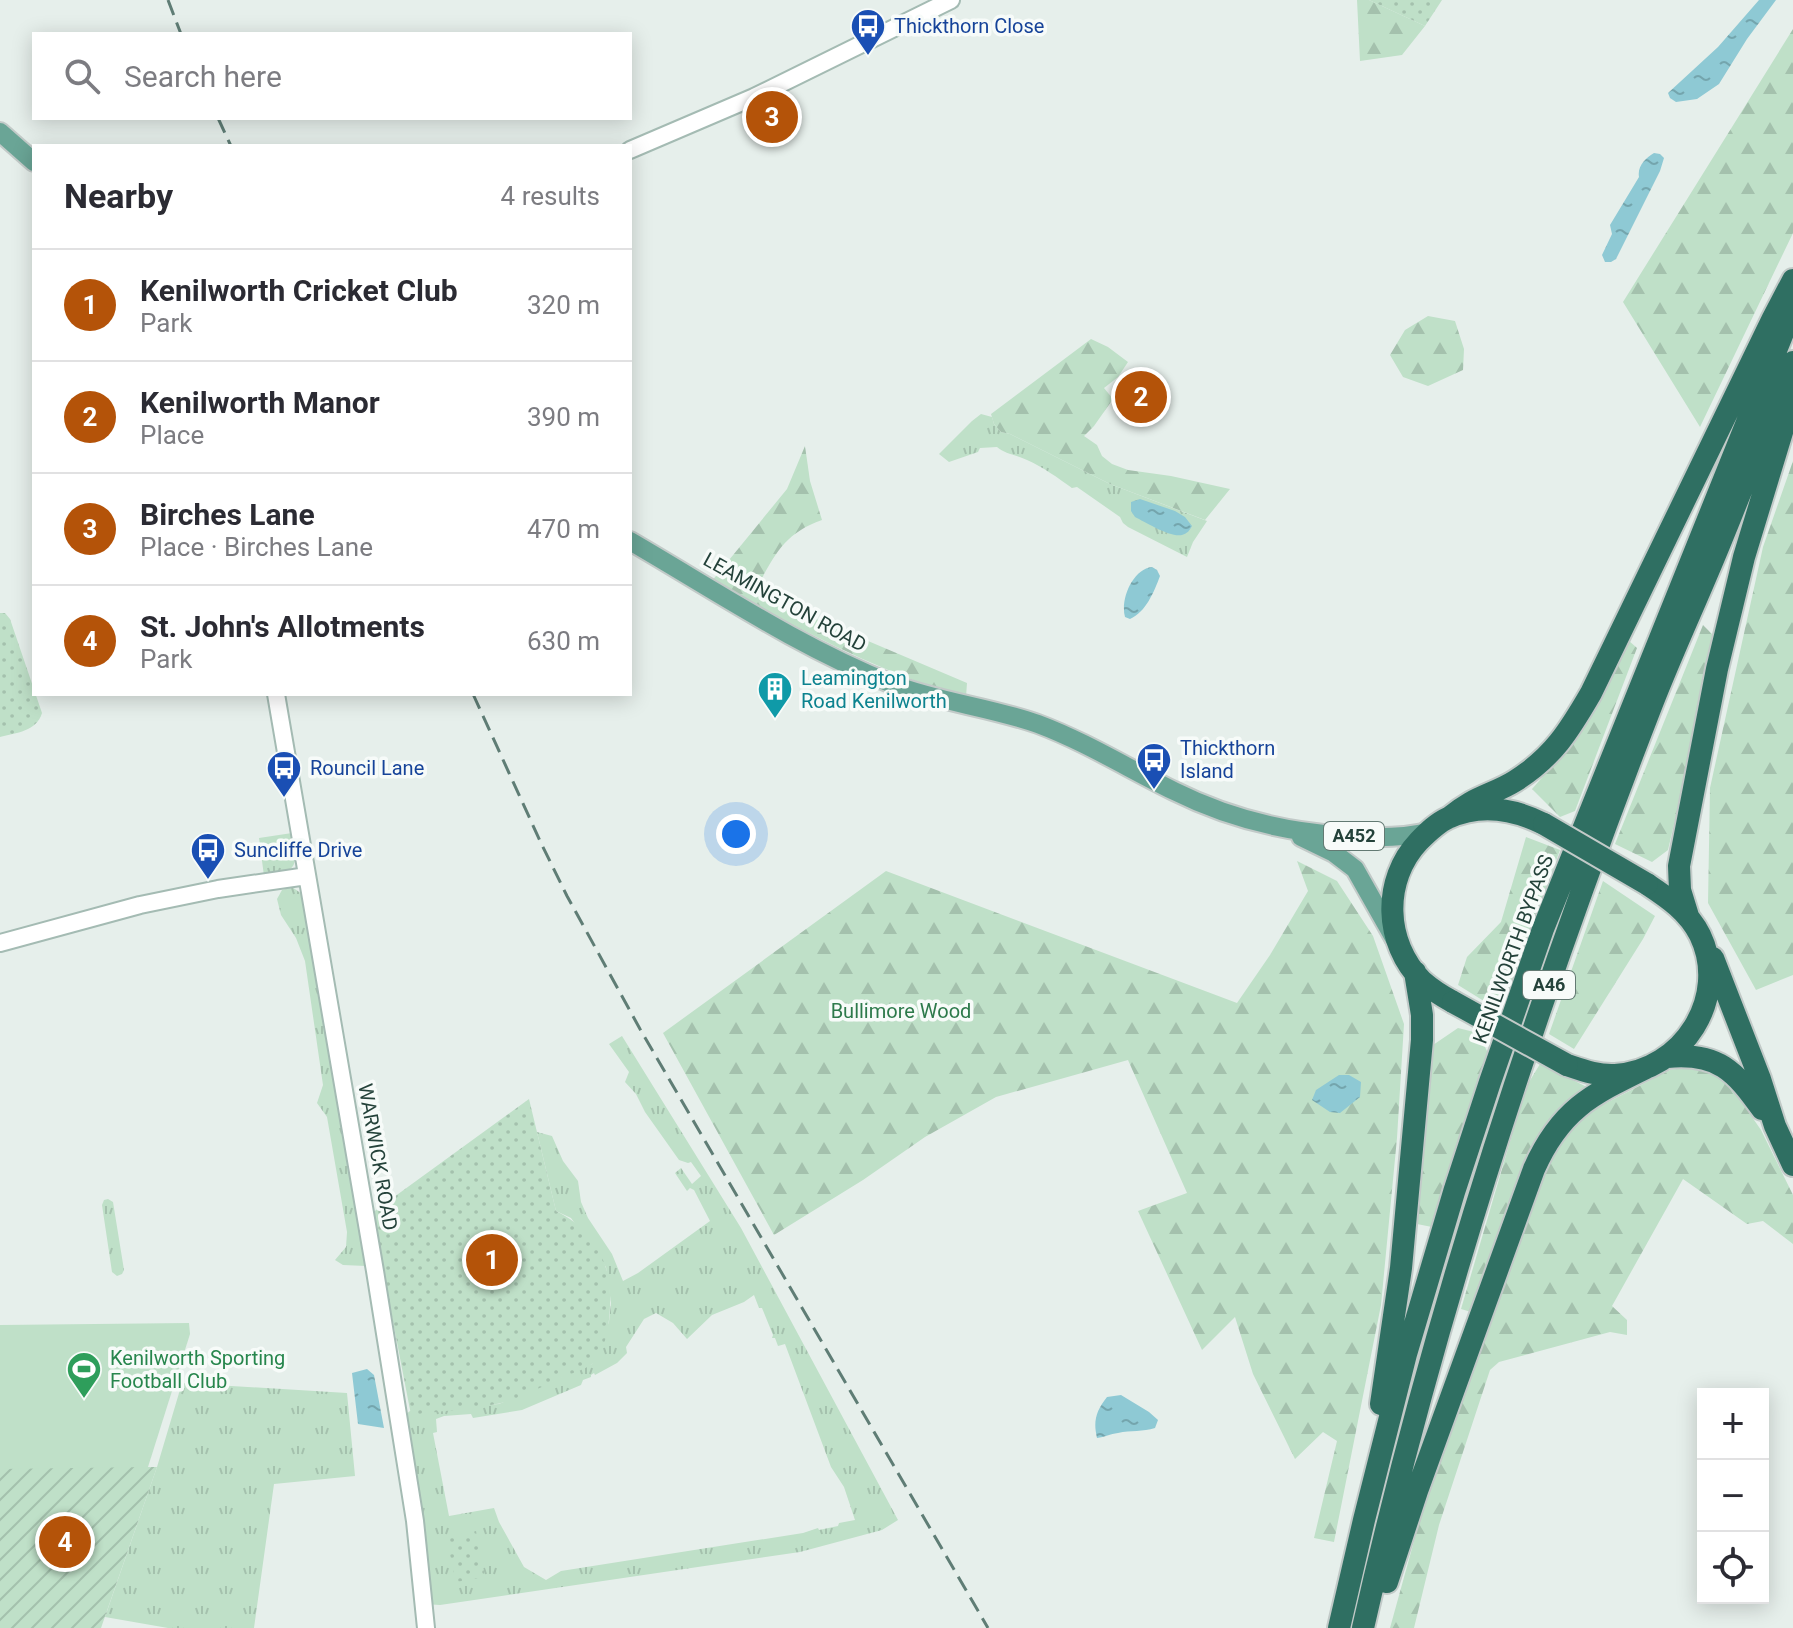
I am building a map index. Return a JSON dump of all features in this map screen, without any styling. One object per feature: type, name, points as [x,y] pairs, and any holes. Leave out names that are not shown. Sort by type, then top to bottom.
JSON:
[{"type":"highway","points":[[1775,1126],[1744,1083],[1712,1061],[1695,1057],[1659,1062],[1613,1075],[1583,1070],[1567,1065],[1453,1002],[1432,989],[1415,972],[1399,948],[1392,905],[1397,878],[1408,854],[1428,832],[1471,803],[1515,781],[1551,752],[1569,732],[1793,280]]},
{"type":"highway","name":"KENILWORTH BYPASS","points":[[1339,1628],[1406,1354],[1454,1192],[1538,943],[1793,308]]},
{"type":"highway","name":"A46","points":[[1363,1628],[1427,1374],[1502,1119],[1569,927],[1653,703],[1793,362]]},
{"type":"highway","points":[[1373,1628],[1417,1491],[1544,1146],[1563,1120],[1584,1102],[1607,1087],[1659,1062],[1679,1047],[1695,1025],[1706,1001],[1709,979],[1704,946],[1680,890],[1679,866],[1717,669],[1744,557],[1793,396]]},
{"type":"highway","points":[[1450,817],[1495,809],[1525,814],[1677,904],[1694,924],[1720,975],[1775,1126],[1793,1165]]},
{"type":"highway","points":[[1364,1520],[1401,1268],[1422,1015],[1415,972]]},
{"type":"main road","points":[[0,132],[32,160]]},
{"type":"main road","name":"LEAMINGTON ROAD","points":[[632,542],[794,638],[856,669],[922,694],[1036,723],[1225,813],[1280,828],[1325,834],[1402,837],[1428,832]]},
{"type":"main road","name":"LEAMINGTON ROAD","points":[[1280,828],[1327,848],[1355,869],[1399,948]]},
{"type":"street","points":[[632,149],[754,97],[951,0]]},
{"type":"street","name":"WARWICK ROAD","points":[[276,696],[375,1271],[415,1521],[426,1628]]},
{"type":"street","points":[[0,943],[140,905],[218,889],[307,876]]},
{"type":"green space","points":[[1357,0],[1369,0],[1425,26],[1402,55],[1360,61]]},
{"type":"green space","points":[[1369,0],[1442,0],[1425,26]]},
{"type":"green space","points":[[1793,29],[1793,233],[1700,427],[1623,302]]},
{"type":"green space","points":[[1428,316],[1455,321],[1464,349],[1463,370],[1428,386],[1403,377],[1390,355],[1405,330]]},
{"type":"green space","points":[[1091,339],[1128,362],[1118,377],[1104,388],[1113,399],[1084,436],[1097,445],[1102,456],[1112,464],[1128,470],[1230,489],[1205,520],[1110,484],[1001,432],[994,424],[991,414]]},
{"type":"green space","points":[[981,414],[992,417],[1001,432],[1110,484],[1207,521],[1187,557],[1128,527],[1120,517],[1077,487],[1072,488],[1039,466],[997,447],[980,448],[978,452],[949,462],[939,454]]},
{"type":"green space","points":[[805,446],[810,481],[822,520],[789,539],[774,557],[756,590],[795,610],[967,683],[966,697],[867,661],[711,582],[787,489]]},
{"type":"green space","points":[[1793,461],[1793,975],[1756,990],[1708,903],[1710,788],[1763,547]]},
{"type":"green space","points":[[0,613],[5,613],[10,619],[32,684],[32,696],[36,696],[42,713],[31,727],[0,737]]},
{"type":"green space","points":[[1703,625],[1717,639],[1668,850],[1652,862],[1615,844]]},
{"type":"green space","points":[[1628,640],[1637,648],[1575,811],[1560,817],[1532,789],[1581,733]]},
{"type":"green space","points":[[292,833],[293,865],[284,872],[264,876],[259,838]]},
{"type":"green space","points":[[1526,837],[1560,850],[1500,1011],[1458,985],[1467,957],[1501,922]]},
{"type":"green space","name":"Bullimore Wood","points":[[1297,861],[1337,881],[1373,936],[1404,1024],[1381,1305],[1334,1542],[1314,1538],[1337,1441],[1323,1432],[1295,1459],[1253,1374],[1235,1317],[1202,1350],[1138,1211],[1187,1193],[1128,1060],[996,1097],[925,1137],[774,1235],[663,1033],[886,871],[1237,1003],[1308,891]]},
{"type":"green space","points":[[1603,881],[1655,916],[1574,1049],[1549,1034]]},
{"type":"green space","points":[[292,887],[302,894],[308,919],[366,1266],[343,1265],[335,1260],[346,1247],[347,1232],[327,1117],[317,1103],[323,1085],[305,961],[296,938],[281,915],[277,899],[282,890]]},
{"type":"green space","points":[[1458,1028],[1478,1033],[1488,1053],[1432,1227],[1417,1224],[1433,1045]]},
{"type":"green space","points":[[622,1036],[741,1228],[898,1520],[882,1530],[800,1552],[440,1605],[424,1604],[399,1420],[410,1411],[499,1404],[592,1364],[609,1322],[611,1303],[606,1267],[571,1218],[556,1211],[537,1132],[552,1136],[563,1161],[578,1181],[581,1202],[588,1218],[612,1254],[623,1281],[710,1221],[694,1190],[690,1188],[687,1191],[675,1173],[681,1168],[692,1184],[701,1176],[691,1162],[679,1160],[645,1112],[636,1094],[625,1082],[629,1072],[609,1044]],"holes":[[[754,1295],[759,1308],[762,1308],[772,1338],[778,1346],[785,1344],[831,1467],[844,1487],[855,1520],[803,1533],[561,1571],[546,1580],[524,1567],[494,1508],[449,1516],[433,1433],[437,1432],[436,1419],[471,1414],[473,1418],[522,1410],[581,1385],[594,1373],[617,1363],[627,1353],[626,1347],[644,1319],[656,1313],[673,1323],[687,1339],[712,1315]]]},
{"type":"green space","points":[[1540,1064],[1587,1087],[1540,1134],[1471,1312],[1461,1309],[1526,1087]]},
{"type":"green space","points":[[1701,1065],[1723,1075],[1761,1130],[1793,1195],[1793,1244],[1763,1221],[1747,1224],[1683,1179],[1612,1306],[1627,1320],[1627,1335],[1610,1332],[1499,1362],[1490,1370],[1439,1525],[1414,1628],[1390,1628],[1435,1465],[1551,1153],[1581,1116],[1670,1070]]},
{"type":"green space","points":[[529,1099],[556,1211],[584,1231],[603,1259],[609,1281],[610,1313],[603,1347],[589,1366],[512,1400],[475,1408],[411,1415],[372,1213]]},
{"type":"green space","points":[[108,1199],[113,1202],[124,1270],[117,1276],[112,1272],[102,1205]]},
{"type":"green space","name":"Kenilworth Sporting Football Club","points":[[189,1323],[190,1334],[148,1467],[0,1469],[0,1325]]},
{"type":"green space","points":[[182,1383],[347,1393],[355,1476],[274,1484],[254,1628],[168,1628],[105,1617],[157,1467]]},
{"type":"green space","points":[[0,1467],[157,1467],[101,1628],[0,1628]]},
{"type":"green space","points":[[476,1531],[485,1577],[456,1582],[446,1537]]},
{"type":"water","points":[[1759,0],[1776,0],[1719,84],[1697,99],[1676,102],[1670,98],[1668,93],[1718,47]]},
{"type":"water","points":[[1654,153],[1664,158],[1660,171],[1616,259],[1605,262],[1602,255],[1612,234],[1610,225],[1639,177],[1641,166]]},
{"type":"water","points":[[1140,499],[1175,511],[1192,526],[1186,533],[1177,535],[1151,526],[1131,511],[1131,502]]},
{"type":"water","points":[[1152,567],[1160,576],[1152,595],[1136,616],[1130,619],[1125,617],[1124,602],[1130,586],[1139,573]]},
{"type":"water","points":[[1339,1075],[1349,1075],[1361,1082],[1360,1097],[1340,1113],[1330,1112],[1312,1100],[1316,1090]]},
{"type":"water","points":[[367,1369],[374,1375],[384,1428],[358,1424],[352,1373]]},
{"type":"water","points":[[1121,1395],[1158,1420],[1155,1428],[1097,1438],[1095,1426],[1100,1407],[1107,1397]]},
{"type":"railway","points":[[168,0],[180,32]]},
{"type":"railway","points":[[219,120],[230,144]]},
{"type":"railway","points":[[474,696],[567,896],[640,1029],[988,1628]]},
{"type":"place","name":"Thickthorn Close","points":[[868,57]]},
{"type":"place","name":"Birches Lane","points":[[772,117]]},
{"type":"place","name":"Kenilworth Manor","points":[[1141,397]]},
{"type":"place","name":"Leamington Road Kenilworth","points":[[775,720]]},
{"type":"place","name":"Thickthorn Island","points":[[1154,791]]},
{"type":"place","name":"Rouncil Lane","points":[[284,799]]},
{"type":"place","name":"Suncliffe Drive","points":[[208,881]]},
{"type":"place","name":"Kenilworth Cricket Club","points":[[492,1260]]},
{"type":"place","name":"Kenilworth Sporting Football Club","points":[[84,1400]]},
{"type":"place","name":"St. John's Allotments","points":[[65,1542]]}]
